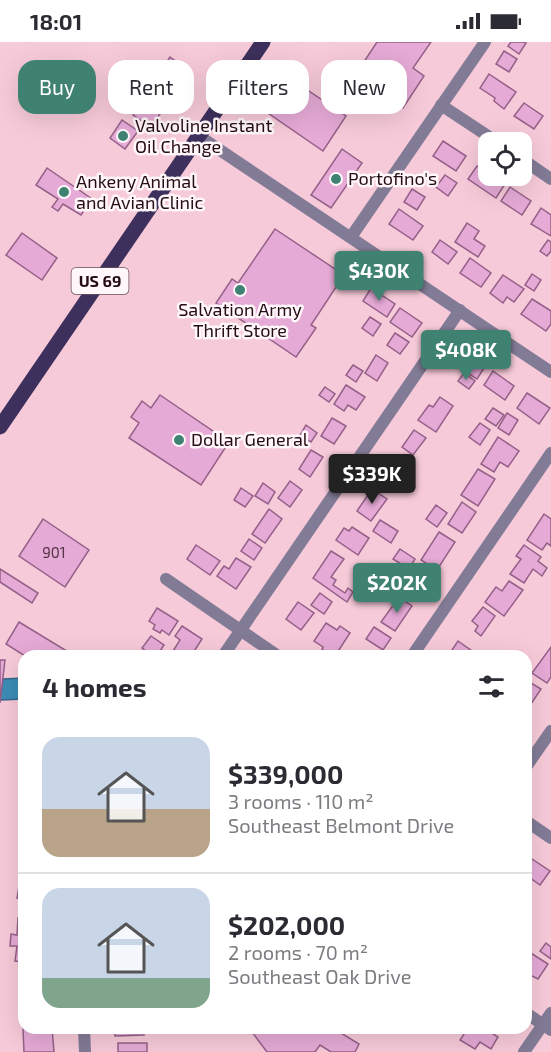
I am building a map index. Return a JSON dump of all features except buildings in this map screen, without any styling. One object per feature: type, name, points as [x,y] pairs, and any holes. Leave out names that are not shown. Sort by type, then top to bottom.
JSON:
[{"type":"main road","name":"US 69","points":[[0,427],[263,42]]},
{"type":"street","points":[[351,237],[485,42]]},
{"type":"street","points":[[441,105],[482,132]]},
{"type":"street","points":[[199,136],[551,372]]},
{"type":"street","points":[[532,166],[551,178]]},
{"type":"street","points":[[227,650],[460,310]]},
{"type":"street","points":[[416,650],[551,453]]},
{"type":"street","points":[[166,579],[269,650]]},
{"type":"street","points":[[532,758],[551,731]]},
{"type":"street","points":[[532,826],[551,838]]},
{"type":"street","points":[[524,1052],[547,1028],[551,1013]]},
{"type":"street","points":[[532,1017],[547,1028]]},
{"type":"street","points":[[84,1034],[86,1052]]},
{"type":"water","points":[[18,678],[18,699],[0,700],[3,679]]},
{"type":"place","name":"Valvoline Instant Oil Change","points":[[123,136]]},
{"type":"place","name":"Portofino's","points":[[336,179]]},
{"type":"place","name":"Ankeny Animal and Avian Clinic","points":[[64,192]]},
{"type":"place","name":"Salvation Army Thrift Store","points":[[240,290]]},
{"type":"place","name":"Dollar General","points":[[179,440]]}]
